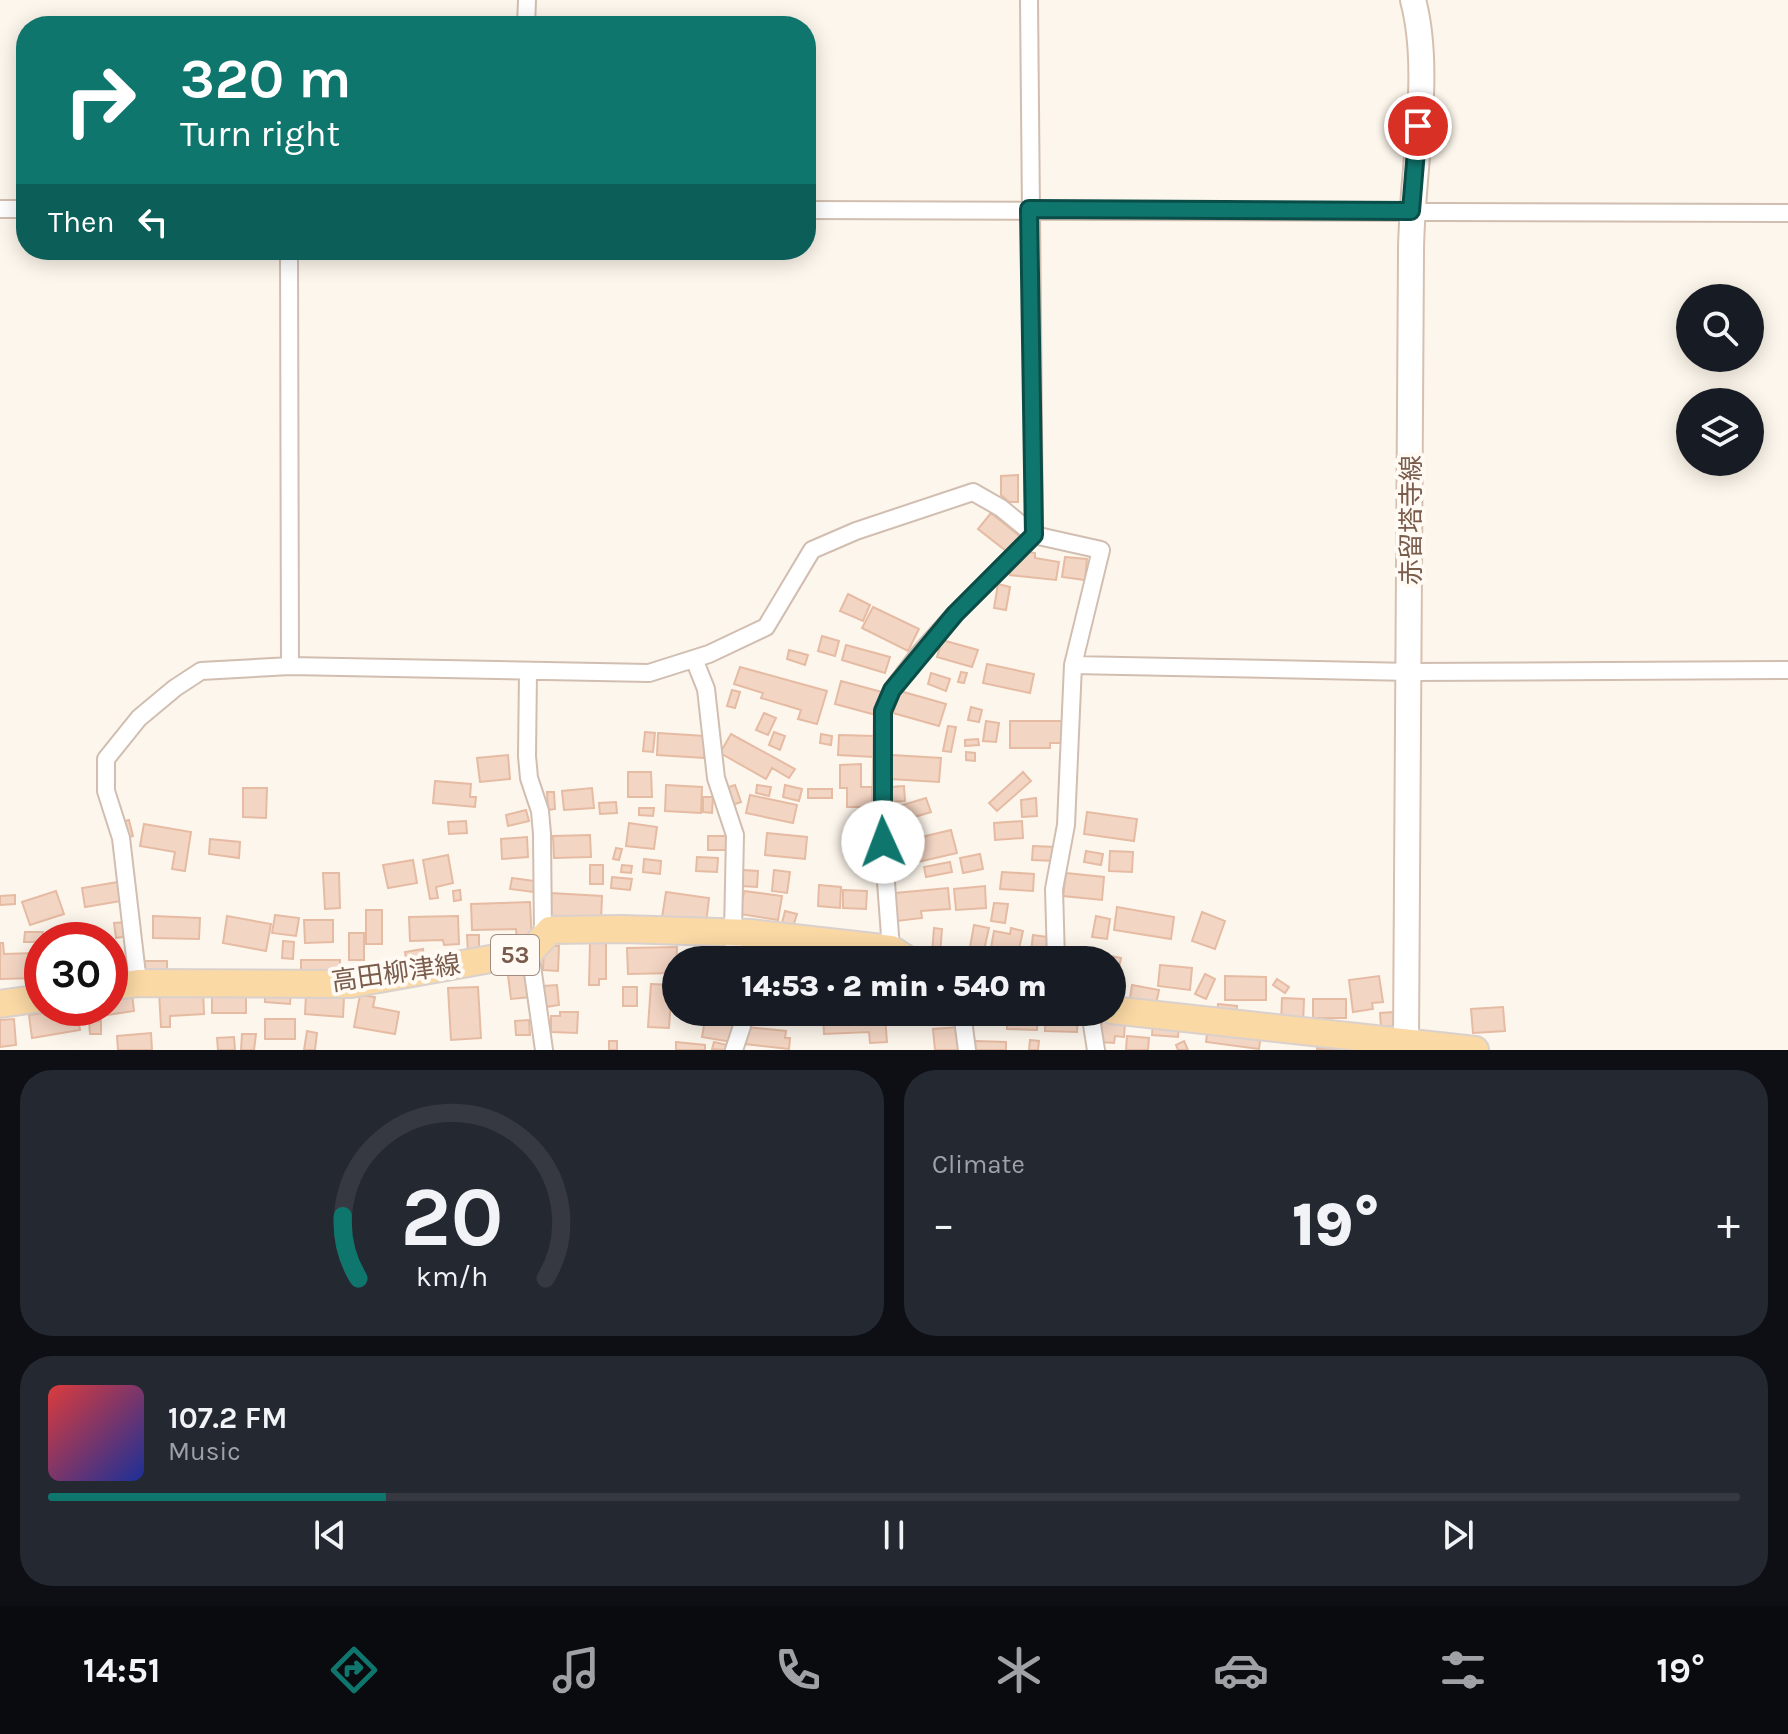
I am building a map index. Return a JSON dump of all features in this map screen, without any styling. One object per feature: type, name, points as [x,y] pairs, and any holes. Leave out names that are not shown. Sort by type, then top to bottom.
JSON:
[{"type":"main road","name":"赤留塔寺線","points":[[1406,1041],[1411,672],[1411,211],[1422,51],[1413,0]]},
{"type":"main road","name":"高田柳津線","points":[[128,984],[351,984],[536,944],[550,930],[733,932],[839,946]]},
{"type":"main road","points":[[0,1004],[24,1001]]},
{"type":"main road","points":[[1126,1011],[1475,1050]]},
{"type":"street","points":[[898,946],[881,815],[883,711],[892,690],[919,654],[1034,535],[1029,0]]},
{"type":"street","points":[[816,210],[1788,213]]},
{"type":"street","points":[[289,260],[290,666]]},
{"type":"street","points":[[138,983],[121,838],[106,791],[106,759],[139,718],[201,671],[290,666],[649,673],[694,659],[766,627],[812,550],[856,531],[973,492],[1001,508],[1034,535],[1101,550],[1073,665],[1066,825],[1054,889],[1056,946]]},
{"type":"street","points":[[694,659],[706,689],[713,728],[716,778],[735,835],[734,946]]},
{"type":"street","points":[[1073,665],[1411,672],[1788,670]]},
{"type":"street","points":[[528,671],[527,756],[542,834],[536,944],[544,1050]]},
{"type":"street","points":[[734,1050],[742,1026]]},
{"type":"street","points":[[964,1026],[967,1050]]},
{"type":"street","points":[[1092,1026],[1096,1050]]},
{"type":"building","points":[[1018,475],[1018,502],[1009,502],[1001,495],[1001,476]]},
{"type":"building","points":[[991,513],[1022,538],[1010,554],[978,529]]},
{"type":"building","points":[[1024,551],[1035,553],[1035,558],[1059,562],[1056,580],[1010,575],[1012,563],[1017,564],[1019,555]]},
{"type":"building","points":[[1065,557],[1087,559],[1085,580],[1062,577]]},
{"type":"building","points":[[998,584],[1010,587],[1006,610],[994,608]]},
{"type":"building","points":[[848,594],[870,605],[863,621],[840,611]]},
{"type":"building","points":[[873,607],[919,629],[908,651],[862,628]]},
{"type":"building","points":[[822,636],[839,641],[835,656],[818,651]]},
{"type":"building","points":[[942,640],[978,650],[972,667],[937,657]]},
{"type":"building","points":[[846,645],[890,657],[885,673],[842,660]]},
{"type":"building","points":[[789,650],[808,655],[805,665],[787,659]]},
{"type":"building","points":[[987,664],[1034,674],[1030,693],[983,683]]},
{"type":"building","points":[[740,667],[827,691],[817,724],[798,719],[801,710],[761,698],[763,693],[734,684]]},
{"type":"building","points":[[961,672],[967,673],[964,683],[958,682]]},
{"type":"building","points":[[931,673],[950,679],[946,691],[928,684]]},
{"type":"building","points":[[841,681],[882,692],[876,715],[835,704]]},
{"type":"building","points":[[732,690],[740,692],[735,708],[727,706]]},
{"type":"building","points":[[900,691],[946,704],[939,726],[893,713]]},
{"type":"building","points":[[971,707],[982,710],[979,722],[968,720]]},
{"type":"building","points":[[764,713],[776,718],[768,735],[756,730]]},
{"type":"building","points":[[986,721],[999,723],[996,742],[983,741]]},
{"type":"building","points":[[1010,721],[1062,721],[1062,743],[1050,743],[1050,748],[1010,748]]},
{"type":"building","points":[[948,726],[956,727],[951,752],[943,751]]},
{"type":"building","points":[[645,732],[655,733],[653,752],[643,751]]},
{"type":"building","points":[[774,732],[785,736],[780,750],[769,745]]},
{"type":"building","points":[[658,733],[705,736],[704,758],[657,755]]},
{"type":"building","points":[[731,734],[795,769],[789,778],[772,768],[766,779],[720,753]]},
{"type":"building","points":[[821,734],[832,736],[831,745],[820,743]]},
{"type":"building","points":[[839,735],[875,736],[874,757],[838,755]]},
{"type":"building","points":[[978,739],[979,745],[965,746],[965,740]]},
{"type":"building","points":[[966,752],[975,753],[975,761],[966,760]]},
{"type":"building","points":[[508,755],[510,779],[480,782],[477,758]]},
{"type":"building","points":[[892,755],[941,758],[939,782],[890,779]]},
{"type":"building","points":[[861,764],[861,787],[872,787],[873,807],[847,807],[847,788],[840,788],[840,765]]},
{"type":"building","points":[[628,772],[651,772],[652,797],[628,797]]},
{"type":"building","points":[[1023,772],[1031,781],[997,811],[989,803]]},
{"type":"building","points":[[435,781],[471,784],[470,797],[476,797],[475,807],[433,803]]},
{"type":"building","points":[[666,785],[702,787],[701,813],[665,811]]},
{"type":"building","points":[[735,785],[741,802],[732,805],[726,788]]},
{"type":"building","points":[[757,785],[771,787],[769,796],[756,793]]},
{"type":"building","points":[[785,785],[802,789],[799,801],[783,797]]},
{"type":"building","points":[[904,786],[905,801],[892,802],[891,787]]},
{"type":"building","points":[[243,788],[267,788],[266,818],[243,817]]},
{"type":"building","points":[[592,788],[594,808],[564,810],[562,791]]},
{"type":"building","points":[[808,789],[832,789],[832,798],[808,798]]},
{"type":"building","points":[[547,792],[554,792],[555,809],[548,810]]},
{"type":"building","points":[[750,795],[797,805],[793,823],[746,813]]},
{"type":"building","points":[[703,797],[713,797],[712,813],[703,812]]},
{"type":"building","points":[[926,798],[931,812],[898,822],[893,808]]},
{"type":"building","points":[[1036,798],[1037,816],[1022,817],[1021,800]]},
{"type":"building","points":[[616,802],[617,813],[600,814],[599,803]]},
{"type":"building","points":[[639,808],[654,808],[653,816],[639,815]]},
{"type":"building","points":[[526,810],[529,821],[508,826],[506,815]]},
{"type":"building","points":[[1087,812],[1137,819],[1134,841],[1084,834]]},
{"type":"building","points":[[129,820],[133,836],[125,838],[121,822]]},
{"type":"building","points":[[466,821],[467,833],[449,834],[448,822]]},
{"type":"building","points":[[1022,821],[1023,838],[995,840],[994,823]]},
{"type":"building","points":[[629,823],[657,827],[654,849],[626,846]]},
{"type":"building","points":[[144,824],[191,832],[185,871],[172,869],[175,852],[140,846]]},
{"type":"building","points":[[951,830],[957,853],[918,862],[913,839]]},
{"type":"building","points":[[767,833],[807,837],[805,859],[765,855]]},
{"type":"building","points":[[590,835],[591,857],[554,858],[553,836]]},
{"type":"building","points":[[708,836],[726,836],[726,850],[708,850]]},
{"type":"building","points":[[527,837],[528,857],[502,859],[501,839]]},
{"type":"building","points":[[210,839],[240,842],[239,858],[209,854]]},
{"type":"building","points":[[1033,846],[1056,847],[1056,861],[1032,860]]},
{"type":"building","points":[[616,848],[622,849],[619,860],[613,859]]},
{"type":"building","points":[[882,850],[884,879],[870,879],[868,851]]},
{"type":"building","points":[[1086,851],[1103,854],[1101,865],[1084,862]]},
{"type":"building","points":[[1110,851],[1133,852],[1132,872],[1109,871]]},
{"type":"building","points":[[980,854],[983,869],[963,873],[960,858]]},
{"type":"building","points":[[448,855],[453,883],[436,887],[438,898],[430,899],[423,860]]},
{"type":"building","points":[[697,857],[718,858],[717,872],[696,871]]},
{"type":"building","points":[[644,859],[661,861],[660,874],[643,872]]},
{"type":"building","points":[[413,860],[417,883],[388,888],[383,865]]},
{"type":"building","points":[[950,862],[952,872],[926,877],[924,867]]},
{"type":"building","points":[[590,865],[603,865],[603,884],[590,884]]},
{"type":"building","points":[[622,865],[632,866],[631,873],[621,872]]},
{"type":"building","points":[[743,870],[758,871],[757,887],[741,886]]},
{"type":"building","points":[[774,870],[790,872],[787,893],[772,891]]},
{"type":"building","points":[[1002,872],[1034,874],[1033,891],[1000,889]]},
{"type":"building","points":[[323,873],[339,873],[340,908],[325,909]]},
{"type":"building","points":[[1066,873],[1104,877],[1102,900],[1063,896]]},
{"type":"building","points":[[612,877],[632,879],[630,890],[611,888]]},
{"type":"building","points":[[512,878],[535,881],[533,892],[510,889]]},
{"type":"building","points":[[118,882],[121,901],[85,907],[82,888]]},
{"type":"building","points":[[819,885],[841,887],[840,908],[818,906]]},
{"type":"building","points":[[985,886],[986,908],[956,910],[954,889]]},
{"type":"building","points":[[948,888],[950,909],[921,911],[922,918],[897,921],[895,893]]},
{"type":"building","points":[[460,890],[461,900],[454,901],[453,891]]},
{"type":"building","points":[[843,890],[867,891],[866,909],[843,908]]},
{"type":"building","points":[[56,891],[64,914],[29,922],[22,902]]},
{"type":"building","points":[[744,891],[782,896],[778,920],[740,914]]},
{"type":"building","points":[[666,892],[709,898],[706,923],[679,917],[677,927],[661,924]]},
{"type":"building","points":[[550,893],[602,896],[601,921],[548,923]]},
{"type":"building","points":[[15,895],[15,904],[0,905],[0,896]]},
{"type":"building","points":[[530,902],[532,945],[517,945],[516,929],[472,930],[471,904]]},
{"type":"building","points":[[994,903],[1008,904],[1005,923],[991,921]]},
{"type":"building","points":[[1117,907],[1174,917],[1171,939],[1114,930]]},
{"type":"building","points":[[366,910],[382,910],[382,944],[366,944]]},
{"type":"building","points":[[785,911],[797,914],[792,930],[781,927]]},
{"type":"building","points":[[1202,912],[1225,921],[1215,949],[1192,941]]},
{"type":"building","points":[[275,915],[299,918],[296,936],[272,933]]},
{"type":"building","points":[[153,916],[200,918],[199,939],[153,938]]},
{"type":"building","points":[[227,916],[271,924],[266,951],[223,943]]},
{"type":"building","points":[[458,916],[459,944],[444,945],[443,940],[410,941],[409,917]]},
{"type":"building","points":[[1096,916],[1110,919],[1107,939],[1092,937]]},
{"type":"building","points":[[304,920],[333,920],[333,942],[305,943]]},
{"type":"building","points":[[974,925],[989,928],[985,946],[970,946]]},
{"type":"building","points":[[934,928],[942,929],[941,946],[933,946]]},
{"type":"building","points":[[1011,928],[1023,931],[1020,946],[991,946],[994,931],[1010,934]]},
{"type":"building","points":[[349,933],[364,933],[364,960],[349,960]]},
{"type":"building","points":[[467,935],[479,935],[479,953],[468,953]]},
{"type":"building","points":[[1033,935],[1048,937],[1047,946],[1032,946]]},
{"type":"building","points":[[744,937],[786,945],[786,946],[743,946]]},
{"type":"building","points":[[283,941],[294,942],[293,959],[282,958]]},
{"type":"building","points":[[0,943],[3,943],[4,954],[24,953],[24,978],[0,979]]},
{"type":"building","points":[[590,943],[606,943],[606,979],[599,979],[599,985],[589,985]]},
{"type":"building","points":[[544,946],[559,946],[558,971],[543,970]]},
{"type":"building","points":[[662,947],[662,973],[628,974],[627,948]]},
{"type":"building","points":[[423,949],[425,967],[408,970],[405,952]]},
{"type":"building","points":[[301,960],[340,960],[340,980],[301,979]]},
{"type":"building","points":[[142,961],[167,961],[167,977],[142,977]]},
{"type":"building","points":[[1160,965],[1192,968],[1190,990],[1158,986]]},
{"type":"building","points":[[529,973],[531,997],[511,999],[508,975]]},
{"type":"building","points":[[1205,974],[1215,979],[1206,999],[1195,994]]},
{"type":"building","points":[[1225,976],[1266,977],[1266,1000],[1225,1000]]},
{"type":"building","points":[[1379,976],[1383,1002],[1372,1003],[1373,1009],[1353,1012],[1349,980]]},
{"type":"building","points":[[1277,979],[1289,987],[1285,993],[1273,985]]},
{"type":"building","points":[[651,984],[662,985],[662,1026],[669,1028],[648,1027]]},
{"type":"building","points":[[557,985],[559,1005],[546,1007],[543,986]]},
{"type":"building","points":[[1132,985],[1159,990],[1155,1009],[1129,1004]]},
{"type":"building","points":[[478,987],[481,1038],[451,1040],[448,988]]},
{"type":"building","points":[[623,987],[637,987],[637,1006],[623,1006]]},
{"type":"building","points":[[265,988],[291,989],[290,1004],[265,1002]]},
{"type":"building","points":[[203,989],[204,1014],[170,1016],[170,1027],[161,1027],[159,991]]},
{"type":"building","points":[[212,991],[246,991],[246,1013],[212,1013]]},
{"type":"building","points":[[132,994],[134,1011],[128,1012],[128,995]]},
{"type":"building","points":[[306,994],[344,997],[343,1017],[305,1014]]},
{"type":"building","points":[[360,995],[375,997],[373,1007],[399,1012],[395,1034],[354,1027]]},
{"type":"building","points":[[1282,998],[1304,999],[1303,1025],[1281,1024]]},
{"type":"building","points":[[1313,999],[1346,999],[1346,1018],[1313,1018]]},
{"type":"building","points":[[1218,1004],[1237,1006],[1236,1015],[1217,1013]]},
{"type":"building","points":[[1503,1007],[1505,1031],[1473,1033],[1471,1009]]},
{"type":"building","points":[[560,1012],[578,1012],[577,1033],[551,1032],[551,1016],[560,1016]]},
{"type":"building","points":[[1394,1012],[1396,1026],[1381,1027],[1380,1013]]},
{"type":"building","points":[[14,1019],[16,1045],[0,1047],[0,1020]]},
{"type":"building","points":[[265,1019],[295,1019],[295,1039],[265,1039]]},
{"type":"building","points":[[529,1020],[530,1035],[516,1035],[515,1021]]},
{"type":"building","points":[[1153,1022],[1179,1024],[1178,1037],[1152,1035]]},
{"type":"building","points":[[30,1026],[79,1026],[80,1030],[32,1038]]},
{"type":"building","points":[[89,1026],[101,1026],[101,1034],[90,1034]]},
{"type":"building","points":[[704,1026],[735,1026],[732,1042],[702,1037]]},
{"type":"building","points":[[824,1026],[886,1026],[887,1042],[870,1043],[869,1032],[824,1034]]},
{"type":"building","points":[[1007,1026],[1037,1026],[1037,1030],[1007,1029]]},
{"type":"building","points":[[1045,1026],[1077,1026],[1077,1032],[1045,1031]]},
{"type":"building","points":[[1102,1026],[1125,1026],[1124,1037],[1115,1036],[1114,1043],[1100,1042]]},
{"type":"building","points":[[747,1027],[786,1031],[785,1038],[790,1038],[789,1049],[745,1044]]},
{"type":"building","points":[[959,1027],[961,1050],[935,1050],[933,1029]]},
{"type":"building","points":[[1208,1027],[1261,1034],[1259,1049],[1206,1042]]},
{"type":"building","points":[[307,1031],[317,1033],[315,1050],[304,1050]]},
{"type":"building","points":[[151,1033],[152,1050],[118,1050],[117,1036]]},
{"type":"building","points":[[242,1034],[256,1034],[254,1050],[241,1050]]},
{"type":"building","points":[[1127,1036],[1149,1038],[1148,1050],[1126,1050]]},
{"type":"building","points":[[234,1037],[235,1050],[218,1050],[217,1038]]},
{"type":"building","points":[[1030,1040],[1039,1041],[1038,1050],[1029,1050]]},
{"type":"building","points":[[609,1041],[617,1041],[617,1050],[609,1050]]},
{"type":"building","points":[[975,1041],[1006,1042],[1006,1050],[974,1050]]},
{"type":"building","points":[[1184,1041],[1188,1050],[1178,1050],[1176,1045]]},
{"type":"building","points":[[676,1042],[705,1045],[705,1050],[676,1050]]},
{"type":"building","points":[[714,1042],[727,1045],[726,1050],[712,1049]]},
{"type":"building","points":[[1347,1048],[1347,1050],[1317,1050]]},
{"type":"route","points":[[883,842],[883,711],[892,690],[955,614],[1034,535],[1029,209],[1411,211],[1418,126]]}]
